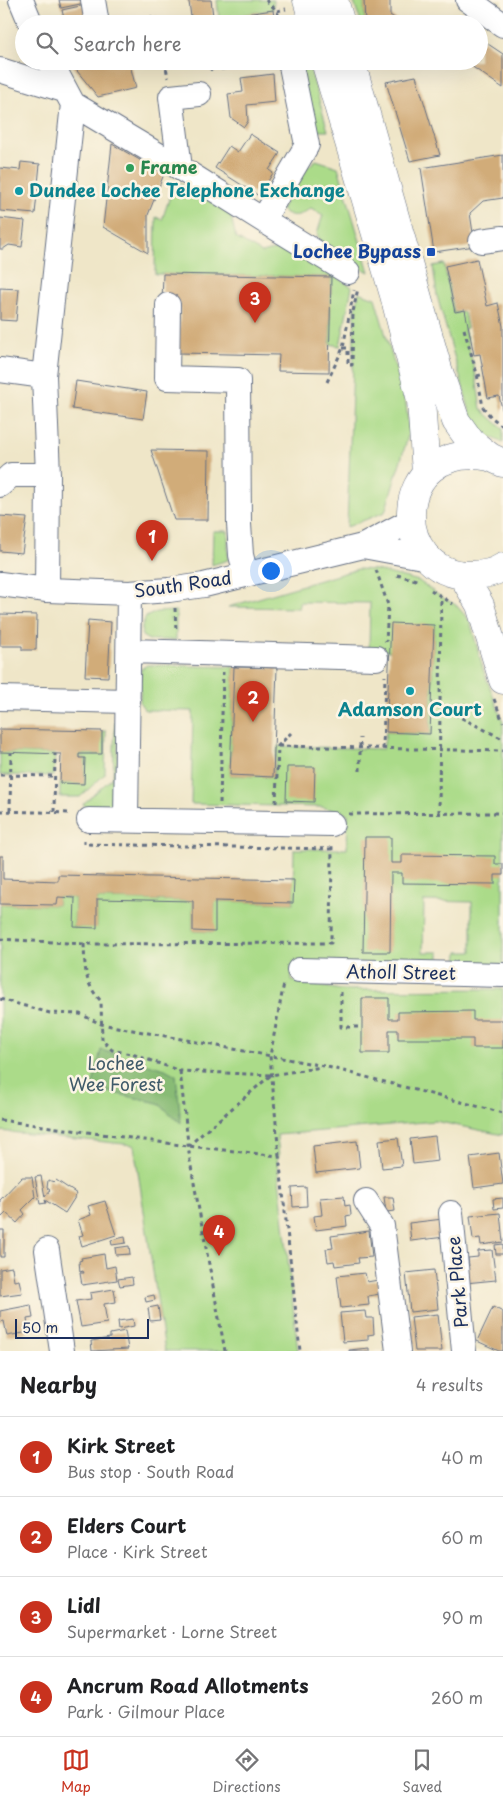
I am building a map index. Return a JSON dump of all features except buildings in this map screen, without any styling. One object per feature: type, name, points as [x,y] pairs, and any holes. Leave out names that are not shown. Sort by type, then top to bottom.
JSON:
[{"type":"main road","points":[[307,0],[311,15]]},
{"type":"main road","points":[[334,0],[338,15]]},
{"type":"main road","points":[[328,70],[394,294],[421,400],[426,474]]},
{"type":"main road","points":[[354,70],[438,369],[456,421],[471,442],[496,460]]},
{"type":"main road","points":[[496,460],[473,454],[455,456],[440,463],[426,474],[416,488],[411,504],[410,521],[416,541],[428,558],[444,570],[463,576],[482,575],[503,567]]},
{"type":"main road","points":[[463,576],[480,604],[498,688]]},
{"type":"street","points":[[21,0],[27,15]]},
{"type":"street","points":[[93,0],[96,15]]},
{"type":"street","points":[[468,0],[503,25]]},
{"type":"street","points":[[0,70],[69,97],[263,220],[354,282]]},
{"type":"street","points":[[47,590],[48,475],[44,376],[69,97],[55,70]]},
{"type":"street","points":[[263,220],[307,145],[292,70]]},
{"type":"street","points":[[180,168],[171,97],[199,94]]},
{"type":"street","points":[[168,305],[167,378],[238,380],[239,524],[241,555],[246,575]]},
{"type":"street","points":[[0,370],[44,376]]},
{"type":"street","points":[[0,485],[11,475],[48,475]]},
{"type":"street","name":"South Road","points":[[0,584],[47,590],[129,593],[204,585],[363,546],[410,521]]},
{"type":"street","name":"South Road","points":[[363,546],[428,558]]},
{"type":"street","points":[[126,820],[129,593]]},
{"type":"street","points":[[129,652],[376,658]]},
{"type":"street","points":[[0,698],[128,701]]},
{"type":"street","points":[[87,819],[332,824]]},
{"type":"street","name":"Atholl Street","points":[[299,970],[503,974]]},
{"type":"street","points":[[366,1201],[382,1226],[398,1351]]},
{"type":"street","name":"Park Place","points":[[451,1213],[464,1351]]},
{"type":"street","points":[[47,1250],[62,1351]]},
{"type":"path","points":[[266,0],[277,11],[278,15]]},
{"type":"path","points":[[343,348],[348,348],[348,365],[352,365],[354,282]]},
{"type":"path","points":[[327,382],[343,348],[354,282]]},
{"type":"path","points":[[466,331],[483,407],[503,426]]},
{"type":"path","points":[[477,376],[484,374]]},
{"type":"path","points":[[363,546],[376,570],[385,572]]},
{"type":"path","points":[[394,574],[419,581],[456,606]]},
{"type":"path","points":[[169,590],[176,611],[176,653]]},
{"type":"path","points":[[438,813],[441,597]]},
{"type":"path","points":[[219,822],[224,654]]},
{"type":"path","points":[[498,688],[503,722]]},
{"type":"path","points":[[440,707],[503,739]]},
{"type":"path","points":[[275,823],[278,746],[291,733]]},
{"type":"path","points":[[360,738],[360,771]]},
{"type":"path","points":[[278,746],[503,750]]},
{"type":"path","points":[[10,753],[10,811]]},
{"type":"path","points":[[54,812],[55,754]]},
{"type":"path","points":[[0,775],[54,776]]},
{"type":"path","points":[[0,811],[70,812],[87,819],[84,844],[332,850]]},
{"type":"path","points":[[0,939],[84,944],[331,943],[332,824],[348,814],[503,813]]},
{"type":"path","points":[[84,944],[86,975],[92,991],[102,1001],[102,1040],[112,1050],[135,1055],[180,1071],[271,1075],[324,1066]]},
{"type":"path","points":[[299,970],[284,981],[270,1056],[300,1351]]},
{"type":"path","points":[[341,990],[341,1028],[362,1028]]},
{"type":"path","points":[[0,999],[50,1014],[80,1014],[101,1024],[324,1066],[503,1113]]},
{"type":"path","points":[[180,1071],[188,1146],[225,1351]]},
{"type":"path","points":[[188,1146],[271,1075]]},
{"type":"path","points":[[0,1120],[188,1146],[279,1156]]},
{"type":"green space","points":[[217,0],[274,0],[273,10],[239,15],[219,15]]},
{"type":"green space","points":[[353,0],[364,0],[365,15],[359,15]]},
{"type":"green space","points":[[300,70],[311,70],[328,131],[311,131]]},
{"type":"green space","points":[[316,160],[338,167],[369,272],[323,247],[317,234],[323,215],[311,208],[296,215],[289,215],[281,210],[302,167],[309,166]]},
{"type":"green space","points":[[175,181],[230,212],[236,238],[262,253],[290,246],[352,287],[340,346],[330,344],[331,277],[155,274],[156,217],[162,220]]},
{"type":"green space","points":[[444,264],[454,313],[464,312],[467,328],[464,329],[476,376],[481,409],[503,429],[503,443],[483,433],[472,419],[437,296],[433,266]]},
{"type":"green space","points":[[359,292],[375,298],[406,404],[409,433],[385,512],[347,527],[355,312]]},
{"type":"green space","points":[[213,531],[228,531],[228,560],[212,565]]},
{"type":"green space","points":[[358,569],[376,570],[419,581],[456,605],[470,621],[483,669],[503,722],[503,968],[457,967],[458,952],[472,952],[472,902],[424,901],[423,952],[439,952],[439,967],[291,967],[292,981],[341,990],[503,989],[503,1135],[435,1121],[277,1135],[279,1156],[277,1160],[298,1351],[165,1351],[134,1145],[0,1131],[0,904],[57,905],[58,897],[75,898],[74,927],[97,927],[97,899],[193,901],[193,931],[214,932],[215,901],[293,903],[294,849],[347,849],[348,814],[322,807],[191,804],[193,711],[145,710],[140,703],[141,669],[147,665],[234,667],[230,775],[273,777],[278,746],[383,749],[386,732],[430,734],[434,625],[390,651],[369,650],[370,603],[299,602],[299,608],[228,607]]},
{"type":"green space","points":[[176,611],[176,640],[149,640],[142,636],[142,626],[146,617],[156,612]]},
{"type":"green space","points":[[118,721],[117,799],[111,809],[87,809],[83,804],[113,777],[115,722]]},
{"type":"green space","points":[[102,731],[106,731],[105,774],[80,797],[60,797],[60,783],[84,784],[85,758],[79,758],[79,754],[101,754]]},
{"type":"green space","points":[[0,752],[55,754],[54,776],[0,775]]},
{"type":"green space","name":"Lochee Wee Forest","points":[[101,1050],[165,1069],[176,1075],[181,1123],[158,1103],[92,1088]]},
{"type":"place","name":"Frame","points":[[130,168]]},
{"type":"place","name":"Dundee Lochee Telephone Exchange","points":[[19,191]]},
{"type":"place","name":"Lochee Bypass","points":[[431,252]]},
{"type":"place","name":"Lidl","points":[[255,323]]},
{"type":"place","name":"Kirk Street","points":[[152,561]]},
{"type":"place","name":"Adamson Court","points":[[410,691]]},
{"type":"place","name":"Elders Court","points":[[253,722]]},
{"type":"place","name":"Ancrum Road Allotments","points":[[219,1256]]}]
